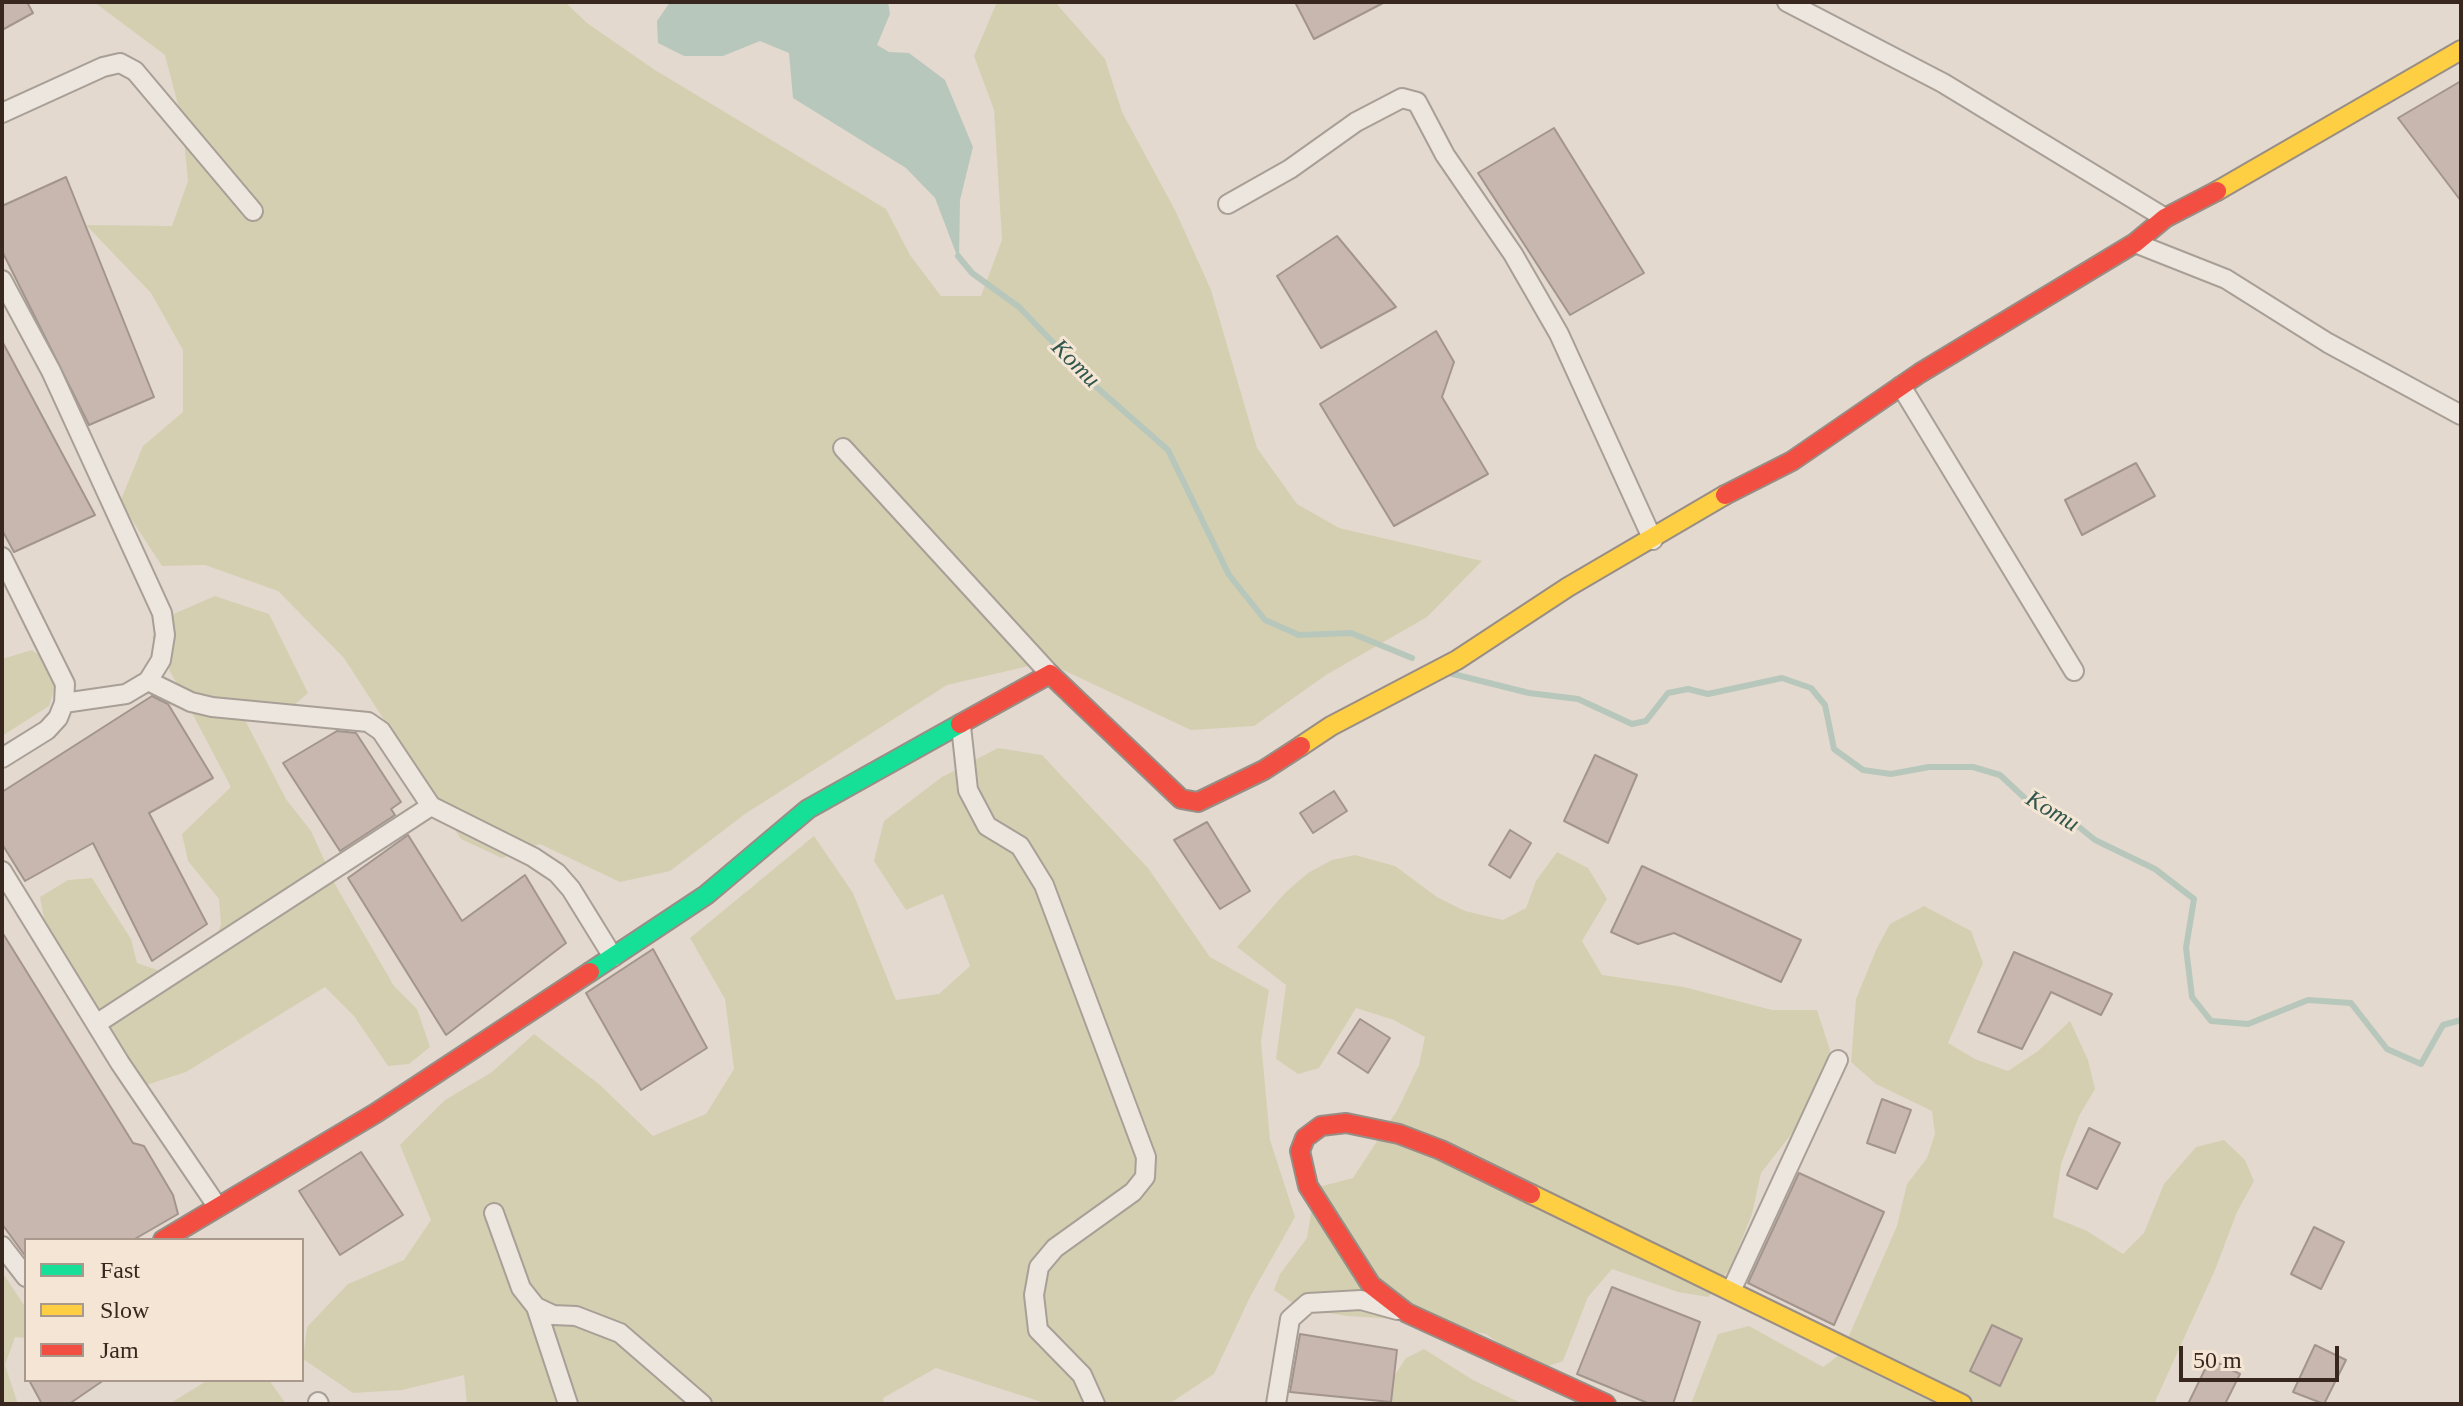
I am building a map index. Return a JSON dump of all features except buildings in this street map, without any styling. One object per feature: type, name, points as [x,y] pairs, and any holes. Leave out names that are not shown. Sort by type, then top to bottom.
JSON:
[{"type":"street","points":[[1787,2],[1943,83],[2165,218]]},
{"type":"street","points":[[843,448],[1050,674],[1100,718],[1125,749],[1181,799],[1198,802],[1264,770],[1331,726],[1457,660],[1568,587],[1653,540],[1728,493],[1792,461],[1901,386],[2135,243],[2165,218],[2289,152],[2461,50]]},
{"type":"street","points":[[2,113],[103,67],[120,63],[135,71],[253,211]]},
{"type":"street","points":[[1228,204],[1290,169],[1356,122],[1402,98],[1417,102],[1426,112],[1445,155],[1513,254],[1559,334],[1653,540]]},
{"type":"street","points":[[2135,243],[2226,279],[2328,343],[2461,415]]},
{"type":"street","points":[[2,280],[51,371],[162,613],[165,635],[161,660],[148,681],[126,694],[64,703]]},
{"type":"street","points":[[1901,386],[2074,671]]},
{"type":"street","points":[[2,557],[65,684],[64,703],[47,730],[2,758]]},
{"type":"street","points":[[166,1238],[376,1113],[706,895],[808,809],[1050,674]]},
{"type":"street","points":[[148,681],[191,702],[212,707],[368,722],[381,731],[431,806],[533,857],[557,873],[571,889],[613,957]]},
{"type":"street","points":[[961,726],[968,790],[987,826],[1020,846],[1044,885],[1146,1157],[1145,1177],[1133,1192],[1055,1248],[1039,1267],[1034,1295],[1038,1330],[1082,1375],[1095,1404]]},
{"type":"street","points":[[96,1024],[431,806]]},
{"type":"street","points":[[2,871],[96,1024],[217,1206]]},
{"type":"street","points":[[1731,1291],[1838,1060]]},
{"type":"street","points":[[1407,1313],[1371,1285],[1308,1186],[1300,1151],[1305,1138],[1321,1126],[1346,1123],[1399,1134],[1441,1150],[1962,1404]]},
{"type":"street","points":[[494,1213],[521,1288],[536,1307],[568,1404]]},
{"type":"street","points":[[2,1246],[24,1274]]},
{"type":"street","points":[[1276,1404],[1290,1319],[1308,1303],[1361,1300],[1407,1313],[1606,1404]]},
{"type":"street","points":[[536,1307],[553,1315],[576,1316],[620,1333],[702,1404]]},
{"type":"shaded area","points":[[94,2],[565,2],[587,23],[655,70],[886,209],[910,255],[941,296],[981,296],[1002,240],[994,110],[974,56],[997,2],[1055,2],[1105,59],[1122,112],[1175,210],[1211,290],[1257,448],[1297,504],[1339,528],[1482,561],[1427,617],[1326,675],[1254,726],[1191,730],[1046,662],[947,685],[745,814],[670,871],[620,882],[540,844],[502,858],[461,839],[344,658],[278,591],[205,565],[162,566],[120,502],[143,446],[183,412],[183,350],[151,293],[86,225],[172,226],[188,181],[182,120],[165,55]]},
{"type":"shaded area","points":[[670,2],[888,2],[890,14],[877,45],[889,52],[909,53],[945,80],[973,147],[960,200],[959,261],[935,198],[906,168],[793,98],[789,53],[760,41],[723,56],[684,56],[658,43],[657,21]]},
{"type":"shaded area","points":[[215,596],[269,614],[308,693],[281,717],[246,722],[286,799],[311,831],[336,886],[394,986],[417,1009],[430,1047],[409,1064],[388,1066],[354,1016],[325,987],[186,1072],[137,1088],[45,923],[40,897],[68,880],[92,878],[131,939],[137,963],[163,972],[212,953],[221,924],[219,899],[188,861],[182,834],[231,787],[152,637],[169,616]]},
{"type":"shaded area","points":[[32,650],[48,661],[56,684],[49,706],[2,736],[2,659]]},
{"type":"shaded area","points":[[998,748],[1042,755],[1148,868],[1210,957],[1269,990],[1261,1041],[1270,1140],[1295,1217],[1250,1297],[1214,1374],[1169,1404],[1048,1404],[936,1368],[883,1398],[884,1404],[467,1404],[464,1375],[402,1390],[353,1393],[304,1360],[307,1327],[348,1284],[404,1260],[431,1220],[400,1145],[445,1100],[492,1072],[534,1034],[600,1085],[653,1136],[706,1114],[734,1069],[725,999],[690,938],[814,836],[853,893],[896,1000],[939,994],[970,966],[943,894],[906,910],[874,861],[884,821],[942,777]]},
{"type":"shaded area","points":[[1557,852],[1588,868],[1607,899],[1582,941],[1602,975],[1684,987],[1772,1010],[1817,1010],[1830,1050],[1827,1077],[1807,1114],[1761,1173],[1752,1214],[1731,1267],[1708,1297],[1678,1292],[1612,1269],[1588,1297],[1563,1361],[1537,1370],[1486,1334],[1411,1320],[1347,1316],[1300,1308],[1274,1290],[1280,1274],[1307,1238],[1315,1188],[1353,1178],[1398,1109],[1419,1065],[1425,1037],[1394,1020],[1356,1008],[1319,1068],[1298,1074],[1276,1059],[1286,985],[1237,947],[1286,892],[1308,873],[1332,860],[1355,855],[1395,866],[1437,897],[1465,911],[1503,920],[1526,908],[1536,881]]},
{"type":"shaded area","points":[[1924,906],[1971,931],[1983,963],[1948,1043],[1975,1059],[2008,1071],[2038,1051],[2070,1021],[2088,1060],[2095,1089],[2079,1116],[2061,1164],[2053,1217],[2087,1231],[2123,1254],[2144,1233],[2164,1184],[2196,1147],[2224,1140],[2245,1160],[2254,1181],[2237,1212],[2215,1270],[2154,1404],[1691,1404],[1718,1334],[1749,1326],[1823,1367],[1841,1354],[1897,1226],[1907,1184],[1927,1158],[1935,1134],[1932,1111],[1876,1084],[1851,1062],[1856,999],[1877,948],[1890,924]]},
{"type":"shaded area","points":[[2,1272],[24,1305],[24,1338],[15,1337],[5,1365],[18,1404],[2,1404]]},
{"type":"shaded area","points":[[1424,1349],[1473,1380],[1523,1404],[1376,1404],[1406,1358]]},
{"type":"shaded area","points":[[205,1382],[270,1382],[286,1404],[169,1404]]},
{"type":"waterway","name":"Komu","points":[[958,256],[972,273],[1019,307],[1094,385],[1168,450],[1229,575],[1265,620],[1299,635],[1351,633],[1412,658]]},
{"type":"waterway","name":"Komu","points":[[1449,673],[1529,693],[1578,699],[1632,724],[1646,721],[1668,693],[1688,689],[1708,694],[1782,678],[1811,688],[1825,705],[1834,749],[1863,770],[1891,774],[1929,767],[1973,767],[2000,775],[2029,802],[2063,814],[2095,840],[2155,869],[2194,899],[2186,948],[2192,997],[2211,1021],[2248,1024],[2308,1000],[2351,1003],[2387,1049],[2421,1064],[2443,1025],[2461,1020]]},
{"type":"traffic: fast","points":[[590,972],[706,895],[808,809],[960,724]]},
{"type":"traffic: slow","points":[[2217,191],[2461,50]]},
{"type":"traffic: slow","points":[[1301,746],[1331,726],[1457,660],[1568,587],[1725,495]]},
{"type":"traffic: slow","points":[[1531,1194],[1962,1404]]},
{"type":"traffic: jam","points":[[1725,495],[1792,461],[1920,373],[2135,243],[2165,218],[2217,191]]},
{"type":"traffic: jam","points":[[960,724],[1050,674],[1181,799],[1198,802],[1264,770],[1301,746]]},
{"type":"traffic: jam","points":[[166,1238],[376,1113],[590,972]]},
{"type":"traffic: jam","points":[[1531,1194],[1441,1150],[1399,1134],[1346,1123],[1321,1126],[1305,1138],[1300,1151],[1308,1186],[1371,1285],[1407,1313],[1606,1404]]}]
